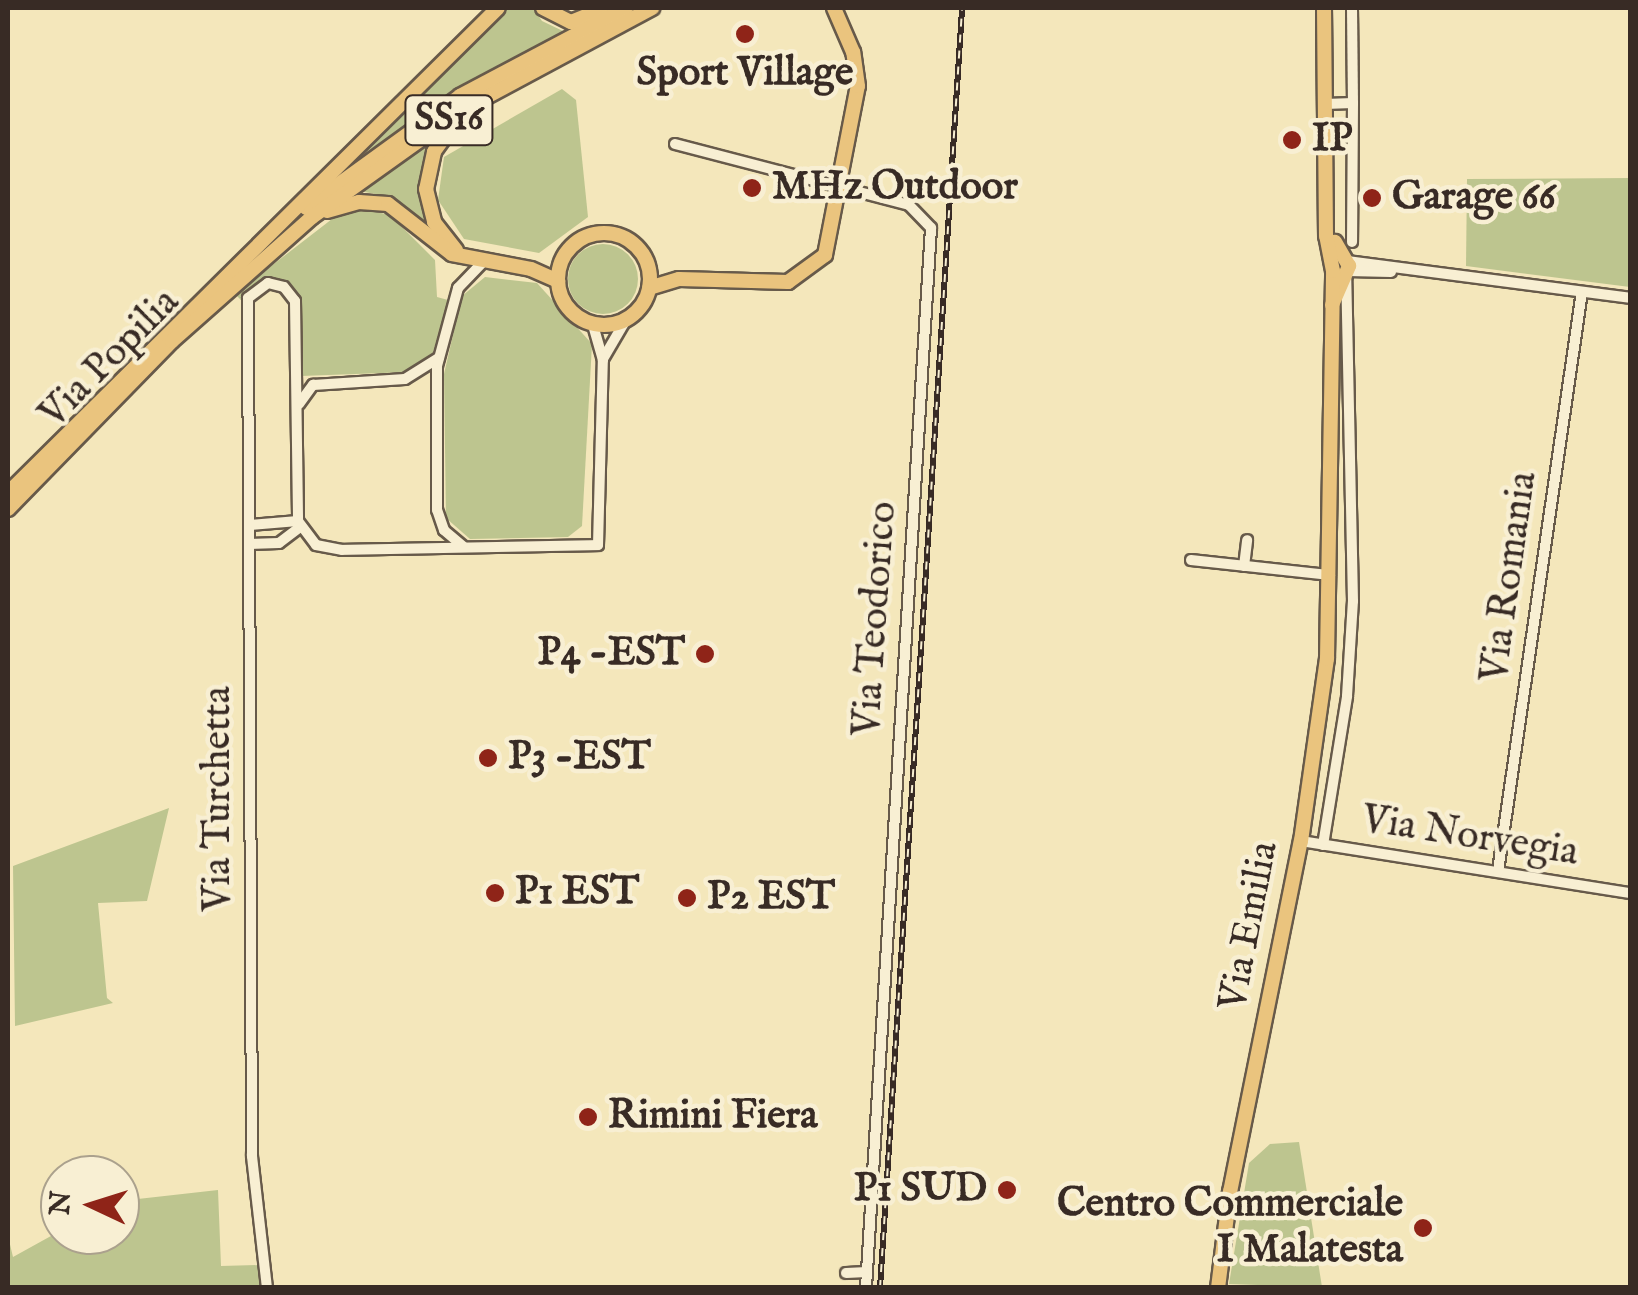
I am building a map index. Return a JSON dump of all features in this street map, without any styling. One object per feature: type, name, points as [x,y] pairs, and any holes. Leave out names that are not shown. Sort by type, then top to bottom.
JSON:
[{"type":"main road","points":[[258,253],[498,8]]},
{"type":"main road","points":[[543,8],[571,22],[606,8]]},
{"type":"main road","name":"SS16","points":[[258,253],[460,96],[626,8]]},
{"type":"main road","name":"SS16","points":[[258,253],[525,73],[652,8]]},
{"type":"main road","points":[[649,288],[647,265],[631,242],[605,233],[578,241],[561,263],[558,281],[568,308],[593,324],[628,318],[649,288],[679,279],[799,278],[825,255],[858,86],[854,52],[834,8]]},
{"type":"main road","name":"Via Emilia","points":[[1218,1288],[1230,1192],[1301,842],[1330,618],[1329,312],[1341,267],[1327,228],[1324,8]]},
{"type":"main road","points":[[464,257],[445,240],[428,206],[434,152],[443,133],[525,73]]},
{"type":"main road","points":[[312,217],[359,202],[388,204],[440,248],[482,263],[531,269],[558,281]]},
{"type":"main road","name":"Via Popilia","points":[[8,493],[258,253]]},
{"type":"main road","name":"Via Popilia","points":[[8,509],[258,253]]},
{"type":"main road","points":[[531,269],[561,263]]},
{"type":"main road","points":[[647,265],[679,279]]},
{"type":"street","points":[[1352,8],[1352,242]]},
{"type":"street","points":[[1325,104],[1352,104]]},
{"type":"street","name":"Via Teodorico","points":[[675,144],[909,205],[931,228],[866,1288]]},
{"type":"street","points":[[1326,198],[1353,198]]},
{"type":"street","points":[[464,547],[444,530],[437,510],[439,358],[458,288],[482,263]]},
{"type":"street","points":[[1322,845],[1347,696],[1352,619],[1348,348],[1341,267],[1407,270],[1630,298]]},
{"type":"street","name":"Via Turchetta","points":[[267,1288],[252,1156],[246,308],[260,285],[278,284],[291,293],[296,415]]},
{"type":"street","name":"Via Romania","points":[[1498,872],[1582,292]]},
{"type":"street","points":[[603,360],[628,318]]},
{"type":"street","points":[[250,525],[299,524],[326,548],[598,545],[603,360],[593,324]]},
{"type":"street","points":[[1329,348],[1348,348]]},
{"type":"street","points":[[249,544],[279,542],[299,524],[296,415],[313,384],[405,379],[439,358]]},
{"type":"street","points":[[1244,566],[1247,540]]},
{"type":"street","points":[[1190,560],[1330,575]]},
{"type":"street","points":[[1330,618],[1352,619]]},
{"type":"street","name":"Via Norvegia","points":[[1301,842],[1630,893]]},
{"type":"street","points":[[846,1272],[866,1272]]},
{"type":"green space","points":[[505,8],[533,8],[542,21],[565,32],[361,155]]},
{"type":"green space","points":[[562,89],[576,100],[588,217],[539,253],[464,239],[438,200],[444,157]]},
{"type":"green space","points":[[433,142],[419,185],[429,232],[392,197],[359,191]]},
{"type":"green space","points":[[1630,178],[1630,287],[1466,266],[1467,179]]},
{"type":"green space","points":[[359,208],[390,215],[435,260],[437,297],[448,300],[432,356],[410,372],[301,376],[290,287],[267,279],[248,289],[242,301],[235,294],[332,219]]},
{"type":"green space","points":[[603,244],[628,254],[638,279],[628,304],[603,314],[578,304],[568,279],[578,254]]},
{"type":"green space","points":[[485,277],[537,283],[592,344],[582,526],[568,537],[470,539],[446,518],[444,374],[462,296]]},
{"type":"green space","points":[[169,808],[147,901],[98,903],[107,998],[113,1003],[15,1026],[13,866]]},
{"type":"green space","points":[[1299,1142],[1322,1287],[1229,1284],[1249,1163],[1270,1144]]},
{"type":"green space","points":[[218,1190],[221,1266],[260,1265],[260,1287],[8,1287],[8,1236],[13,1257],[40,1242],[40,1255],[140,1255],[140,1199]]},
{"type":"railway","points":[[880,1288],[962,8]]},
{"type":"place","name":"Sport Village","points":[[745,34]]},
{"type":"place","name":"IP","points":[[1292,140]]},
{"type":"place","name":"MHz Outdoor","points":[[752,188]]},
{"type":"place","name":"Garage 66","points":[[1372,198]]},
{"type":"place","name":"P4 -EST","points":[[705,654]]},
{"type":"place","name":"P3 -EST","points":[[488,758]]},
{"type":"place","name":"P1 EST","points":[[495,893]]},
{"type":"place","name":"P2 EST","points":[[687,898]]},
{"type":"place","name":"Rimini Fiera","points":[[588,1117]]},
{"type":"place","name":"P1 SUD","points":[[1007,1190]]},
{"type":"place","name":"Centro Commerciale I Malatesta","points":[[1423,1228]]}]
